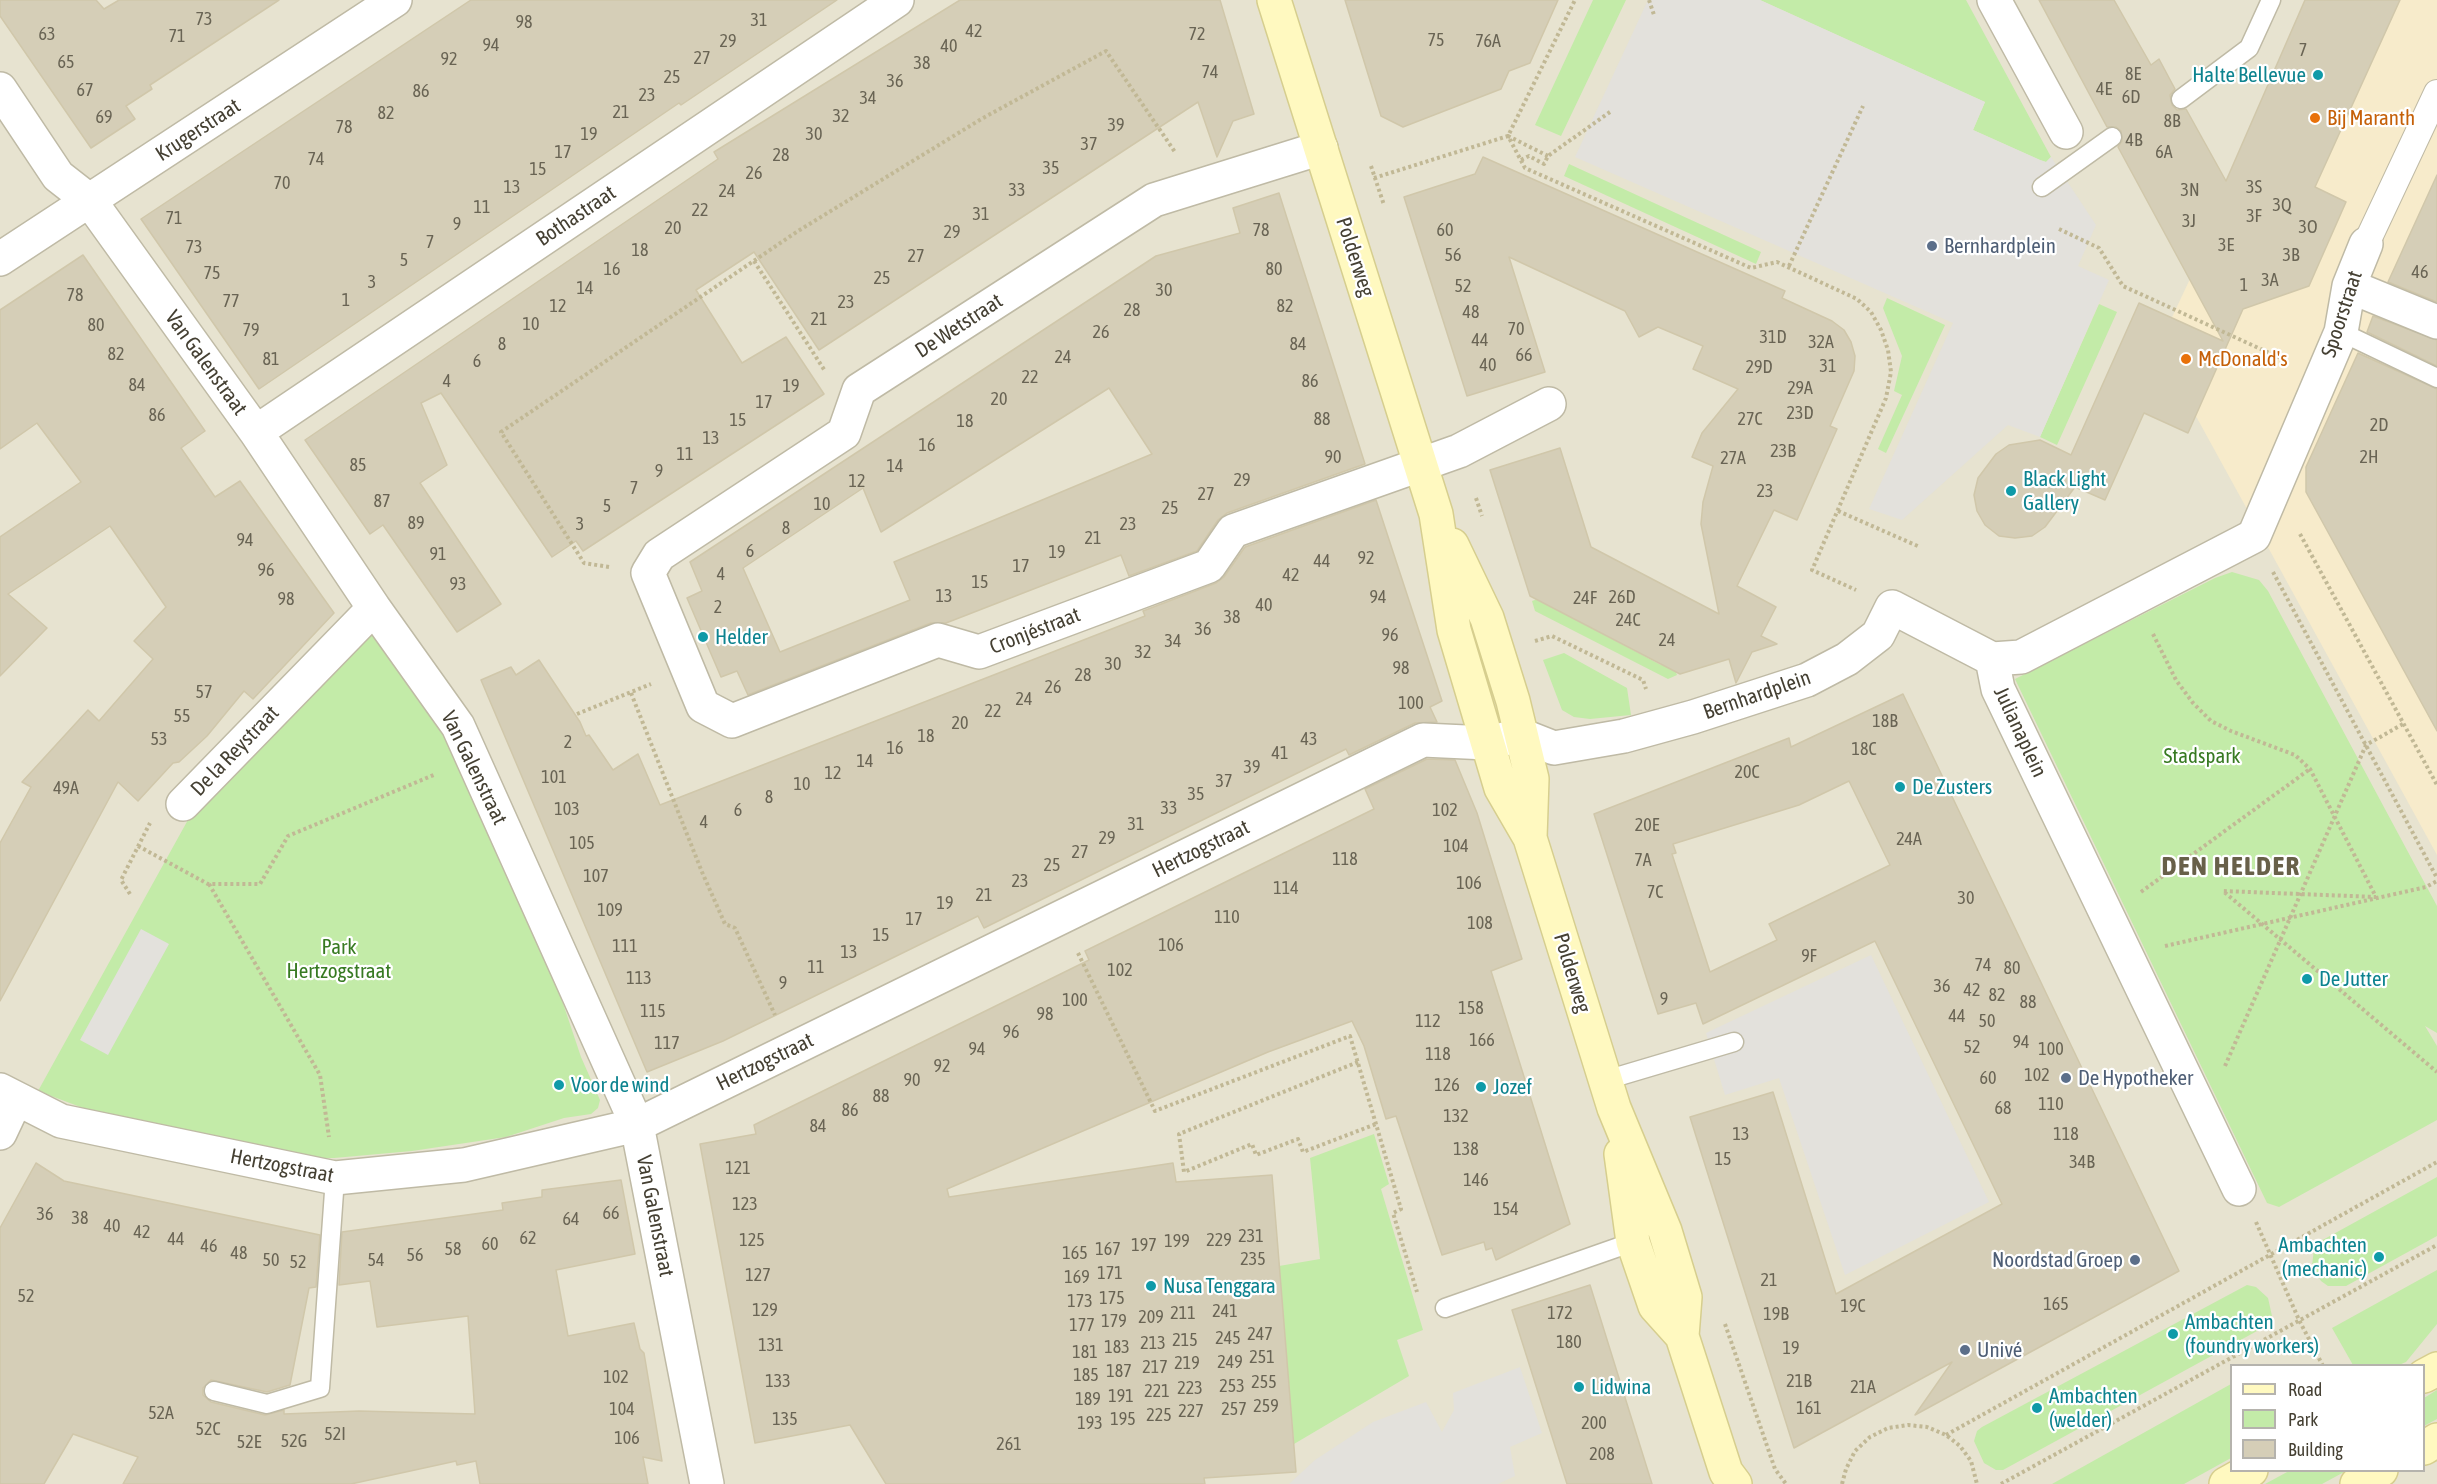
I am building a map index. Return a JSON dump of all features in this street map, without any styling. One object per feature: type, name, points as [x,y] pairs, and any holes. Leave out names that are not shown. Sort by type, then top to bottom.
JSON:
[{"type":"main road","name":"Polderweg","points":[[1274,0],[1437,514],[1487,618],[1532,779],[1530,837]]},
{"type":"main road","name":"Polderweg","points":[[1437,514],[1455,630],[1487,743],[1501,788],[1530,837],[1610,1094],[1665,1231],[1685,1297],[1682,1336],[1729,1480]]},
{"type":"main road","name":"Polderweg","points":[[1610,1094],[1633,1242],[1654,1306],[1682,1336]]},
{"type":"main road","points":[[2226,1484],[2247,1472]]},
{"type":"street","name":"Krugerstraat","points":[[0,259],[395,0]]},
{"type":"street","name":"Bothastraat","points":[[256,432],[897,0]]},
{"type":"street","points":[[1994,0],[2066,132]]},
{"type":"street","name":"Van Galenstraat","points":[[0,89],[58,176],[90,201],[256,432],[374,608],[458,726],[637,1125],[707,1484]]},
{"type":"street","name":"Spoorstraat","points":[[2254,537],[2320,376],[2341,332],[2349,286],[2437,93]]},
{"type":"street","name":"De Wetstraat","points":[[648,573],[659,555],[844,433],[859,390],[1154,200],[1321,148]]},
{"type":"street","points":[[2349,286],[2437,322]]},
{"type":"street","points":[[1421,464],[1460,451],[1549,404]]},
{"type":"street","name":"Cronjéstraat","points":[[648,573],[703,706],[732,721],[938,640],[979,652],[1209,566],[1233,531],[1421,464]]},
{"type":"street","name":"Julianaplein","points":[[2240,1189],[1998,689],[1992,659],[2021,657],[2254,537]]},
{"type":"street","points":[[1892,606],[1992,659]]},
{"type":"street","name":"Bernhardplein","points":[[1521,735],[1554,748],[1624,736],[1807,680],[1847,659],[1878,635],[1892,606]]},
{"type":"street","name":"De la Reystraat","points":[[183,804],[374,608]]},
{"type":"street","points":[[1487,743],[1521,735]]},
{"type":"street","name":"Hertzogstraat","points":[[8,1095],[61,1120],[335,1178],[464,1164],[637,1125],[1423,740],[1487,743]]},
{"type":"street","points":[[0,1134],[8,1095]]},
{"type":"lane","points":[[2181,99],[2249,48],[2271,0]]},
{"type":"lane","points":[[2042,187],[2112,137]]},
{"type":"lane","points":[[2341,332],[2437,378]]},
{"type":"lane","points":[[1610,1094],[1734,1042]]},
{"type":"lane","points":[[214,1391],[267,1404],[320,1388],[335,1178]]},
{"type":"lane","points":[[1445,1308],[1633,1242]]},
{"type":"path","points":[[1508,136],[1575,0]]},
{"type":"path","points":[[1649,0],[1654,15]]},
{"type":"path","points":[[648,573],[584,563],[501,432],[754,261],[983,118],[1106,51],[1198,187]]},
{"type":"path","points":[[1789,266],[1863,106]]},
{"type":"path","points":[[1521,160],[1529,156],[1544,164],[1548,156],[1610,112]]},
{"type":"path","points":[[1508,136],[1525,168],[1751,268],[1777,262],[1789,266],[1857,299],[1871,312],[1888,350],[1891,372],[1886,398],[1812,570],[1892,606]]},
{"type":"path","points":[[1334,190],[1508,136],[1548,156]]},
{"type":"path","points":[[2059,229],[2098,248],[2123,286],[2320,376]]},
{"type":"path","points":[[754,261],[852,412]]},
{"type":"path","points":[[2274,486],[2437,785]]},
{"type":"path","points":[[1838,511],[1920,547]]},
{"type":"path","points":[[2126,956],[2426,887],[2437,879],[2254,537]]},
{"type":"path","points":[[2135,599],[2176,680],[2205,715],[2231,731],[2295,755],[2310,769],[2376,897]]},
{"type":"path","points":[[1527,643],[1552,636],[1643,680],[1659,726]]},
{"type":"path","points":[[577,714],[688,669]]},
{"type":"path","points":[[631,693],[706,882],[725,924],[735,928],[791,1049]]},
{"type":"path","points":[[2203,1116],[2366,745],[2403,724]]},
{"type":"path","points":[[138,846],[208,884],[260,884],[288,836],[472,758]]},
{"type":"path","points":[[2106,911],[2123,904],[2157,881],[2310,769]]},
{"type":"path","name":"De la Reystraat","points":[[130,894],[121,880],[155,814],[172,800],[183,804]]},
{"type":"path","points":[[208,884],[320,1075],[335,1178]]},
{"type":"path","points":[[2376,897],[2223,891],[2437,1072]]},
{"type":"path","points":[[1061,917],[1155,1111],[1350,1036],[1401,1209],[1393,1213],[1425,1316],[1445,1308]]},
{"type":"path","points":[[1358,1062],[1179,1134],[1184,1172],[1252,1144],[1256,1155],[1299,1139],[1304,1152],[1376,1124]]},
{"type":"path","points":[[1946,1435],[2271,1252],[2437,1162]]},
{"type":"path","points":[[2001,1484],[2437,1245]]},
{"type":"path","points":[[2271,1252],[2299,1320],[2322,1364]]},
{"type":"path","points":[[1842,1484],[1855,1451],[1870,1437],[1888,1428],[1908,1425],[1928,1427],[1946,1435],[1960,1446],[1971,1461],[1977,1484]]},
{"type":"shaded area","points":[[0,0],[2437,0],[2437,1484],[0,1484]]},
{"type":"shaded area","name":"Bernhardplein","points":[[1648,0],[1760,0],[1985,102],[1973,130],[2040,160],[2046,162],[2051,157],[2096,225],[2078,266],[2109,280],[2040,437],[2008,425],[1902,520],[1869,509],[1953,323],[1575,157]]},
{"type":"shaded area","points":[[2321,0],[2437,0],[2437,855],[2158,347]]},
{"type":"shaded area","points":[[141,929],[169,944],[108,1055],[80,1040]]},
{"type":"shaded area","points":[[1871,955],[1989,1202],[1845,1275],[1779,1078],[1725,1095],[1706,1033]]},
{"type":"shaded area","points":[[1520,1367],[1542,1433],[1510,1447],[1515,1476],[1498,1484],[1289,1484],[1315,1460],[1373,1422],[1426,1402],[1442,1432],[1454,1410],[1453,1393]]},
{"type":"green space","points":[[1593,0],[1626,0],[1561,136],[1535,125]]},
{"type":"green space","points":[[1760,0],[1966,0],[2051,157],[2046,162],[2040,160],[1973,130],[1985,102]]},
{"type":"green space","points":[[1569,164],[1761,252],[1756,264],[1564,176]]},
{"type":"green space","points":[[1887,298],[1945,325],[1886,453],[1878,449],[1902,395],[1894,391],[1902,356],[1883,308]]},
{"type":"green space","points":[[2099,304],[2117,312],[2057,445],[2040,437]]},
{"type":"green space","name":"Stadspark","points":[[2232,572],[2259,580],[2268,591],[2437,906],[2437,1033],[2425,1026],[2437,1046],[2437,1120],[2279,1207],[2267,1203],[2015,679],[2215,578]]},
{"type":"green space","points":[[1546,596],[1550,606],[1661,665],[1672,662],[1677,675],[1668,679],[1535,611],[1532,601]]},
{"type":"green space","name":"Park Hertzogstraat","points":[[379,622],[451,733],[519,872],[581,1057],[600,1100],[598,1108],[591,1114],[564,1118],[506,1137],[412,1151],[334,1158],[240,1158],[136,1128],[38,1091],[189,818]]},
{"type":"green space","points":[[1564,653],[1627,688],[1631,715],[1590,719],[1574,717],[1562,710],[1543,660]]},
{"type":"green space","points":[[1374,1134],[1389,1184],[1381,1189],[1423,1330],[1397,1340],[1409,1376],[1294,1444],[1279,1266],[1320,1259],[1310,1158]]},
{"type":"green space","points":[[2437,1177],[2437,1236],[2346,1286],[2328,1286],[2321,1281],[2312,1266],[2314,1249],[2319,1242]]},
{"type":"green space","points":[[2437,1270],[2437,1324],[2406,1362],[2401,1364],[2352,1364],[2332,1328]]},
{"type":"green space","points":[[2247,1285],[2256,1287],[2268,1298],[2272,1316],[2268,1325],[2003,1470],[1996,1470],[1984,1463],[1974,1441],[1977,1431],[1982,1427]]},
{"type":"green space","points":[[2230,1385],[2230,1459],[2184,1484],[2052,1484]]},
{"type":"green space","points":[[2437,1390],[2437,1419],[2425,1425],[2425,1397]]},
{"type":"green space","points":[[2287,1472],[2344,1472],[2322,1484],[2265,1484]]},
{"type":"building","points":[[0,0],[96,0],[104,9],[119,0],[279,0],[150,85],[152,89],[126,106],[135,119],[91,148],[0,16]]},
{"type":"building","points":[[471,0],[837,0],[681,105],[679,103],[259,389],[141,219]]},
{"type":"building","points":[[960,0],[1220,0],[1254,114],[1233,121],[1217,157],[1198,102],[819,350],[754,252],[696,290],[742,363],[786,337],[824,394],[583,551],[576,541],[552,557],[441,393],[421,403],[447,465],[420,483],[501,604],[457,632],[383,525],[370,534],[305,440],[718,159],[714,152]]},
{"type":"building","points":[[1345,0],[1558,0],[1530,63],[1509,71],[1501,89],[1403,127],[1381,116]]},
{"type":"building","points":[[2039,0],[2114,0],[2151,65],[2159,59],[2175,89],[2170,95],[2172,105],[2177,110],[2186,109],[2226,181],[2305,0],[2400,0],[2315,187],[2346,202],[2309,286],[2243,309],[2188,433],[2144,413],[2105,500],[2075,487],[2045,527],[2032,536],[2015,538],[1999,536],[1985,525],[1977,511],[1974,495],[1978,478],[1996,454],[2009,445],[2040,440],[2071,455],[2139,303],[2223,341],[2118,147],[2122,141],[2121,131],[2116,127],[2107,127]]},
{"type":"building","points":[[1483,157],[1785,291],[1782,298],[1832,321],[1844,330],[1851,342],[1855,356],[1854,371],[1830,426],[1837,429],[1797,520],[1774,510],[1737,586],[1776,607],[1761,636],[1777,644],[1752,652],[1736,683],[1729,659],[1680,674],[1530,596],[1490,470],[1560,448],[1591,547],[1719,614],[1701,524],[1703,502],[1713,466],[1692,457],[1702,433],[1738,389],[1693,369],[1703,346],[1658,327],[1639,337],[1625,311],[1509,257],[1545,372],[1467,396],[1404,197],[1475,174]]},
{"type":"building","points":[[2437,175],[2437,302],[2388,282]]},
{"type":"building","points":[[1279,193],[1365,464],[1227,513],[1218,520],[1197,551],[1129,576],[1121,555],[946,623],[931,623],[748,695],[737,671],[721,677],[687,598],[702,591],[690,562],[1156,256],[1240,233],[1233,208]],"holes":[[[1109,388],[1152,454],[894,562],[910,600],[780,652],[743,568],[863,488],[881,532]]]},
{"type":"building","points":[[83,255],[205,431],[181,448],[215,497],[240,481],[334,613],[253,699],[244,691],[207,736],[179,762],[173,763],[138,801],[118,782],[0,1001],[0,843],[31,787],[22,782],[88,710],[99,721],[153,659],[134,641],[166,607],[110,526],[8,594],[47,628],[0,676],[0,537],[81,482],[37,423],[0,449],[0,310]]},
{"type":"building","points":[[2373,316],[2437,340],[2437,366],[2367,332]]},
{"type":"building","points":[[2358,353],[2437,389],[2437,731],[2306,492],[2306,467]]},
{"type":"building","points":[[1376,500],[1442,701],[1430,707],[1437,722],[1415,723],[1349,755],[1346,749],[984,928],[978,916],[723,1041],[647,1072],[481,680],[511,667],[516,675],[539,660],[580,722],[586,736],[589,735],[613,770],[638,754],[660,805],[1145,616],[1143,611],[1216,583],[1224,577],[1245,547]]},
{"type":"building","points":[[1903,694],[2179,1271],[1915,1415],[1952,1362],[1794,1448],[1690,1117],[1773,1092],[1836,1294],[2002,1204],[1875,941],[1703,1024],[1696,1003],[1658,1014],[1594,814],[1789,738],[1791,747]],"holes":[[[1849,781],[1890,865],[1769,924],[1777,940],[1710,972],[1672,854],[1676,853],[1673,844],[1799,805]]]},
{"type":"building","points":[[1427,759],[1455,760],[1477,813],[1522,959],[1491,971],[1570,1224],[1496,1260],[1492,1248],[1486,1250],[1484,1242],[1442,1255],[1396,1116],[1386,1119],[1364,1046],[1352,1021],[1268,1052],[947,1189],[949,1197],[1173,1163],[1176,1182],[1272,1175],[1296,1472],[1204,1478],[1205,1484],[886,1484],[850,1425],[755,1443],[700,1144],[756,1134],[754,1125],[1089,960],[1085,951],[1374,809],[1365,789]]},
{"type":"building","points":[[36,1163],[64,1181],[320,1235],[316,1287],[309,1288],[290,1385],[267,1392],[211,1380],[203,1388],[203,1395],[211,1402],[265,1415],[284,1410],[284,1414],[359,1411],[475,1414],[468,1316],[377,1327],[370,1281],[339,1285],[342,1232],[503,1210],[502,1203],[542,1197],[542,1190],[621,1180],[635,1254],[556,1270],[568,1336],[634,1323],[640,1349],[644,1353],[662,1461],[643,1457],[648,1484],[480,1484],[476,1461],[457,1465],[456,1461],[351,1484],[123,1484],[138,1457],[73,1434],[44,1484],[0,1484],[0,1228]]},
{"type":"building","name":"Lidwina","points":[[1590,1285],[1652,1484],[1567,1484],[1512,1310]]},
{"type":"place","name":"Halte Bellevue","points":[[2318,75]]},
{"type":"place","name":"Bij Maranth","points":[[2315,118]]},
{"type":"place","name":"Bernhardplein","points":[[1932,246]]},
{"type":"place","name":"McDonald's","points":[[2186,359]]},
{"type":"place","name":"Black Light Gallery","points":[[2011,491]]},
{"type":"place","name":"Helder","points":[[703,637]]},
{"type":"place","name":"De Zusters","points":[[1900,787]]},
{"type":"place","name":"De Jutter","points":[[2307,979]]},
{"type":"place","name":"De Hypotheker","points":[[2066,1078]]},
{"type":"place","name":"Voor de wind","points":[[559,1085]]},
{"type":"place","name":"Jozef","points":[[1481,1087]]},
{"type":"place","name":"Ambachten (mechanic)","points":[[2379,1257]]},
{"type":"place","name":"Noordstad Groep","points":[[2135,1260]]},
{"type":"place","name":"Nusa Tenggara","points":[[1151,1286]]},
{"type":"place","name":"Ambachten (foundry workers)","points":[[2173,1334]]},
{"type":"place","name":"Univé","points":[[1965,1350]]},
{"type":"place","name":"Lidwina","points":[[1579,1387]]},
{"type":"place","name":"Ambachten (welder)","points":[[2037,1408]]},
{"type":"district","name":"DEN HELDER","points":[[2231,866]]}]
